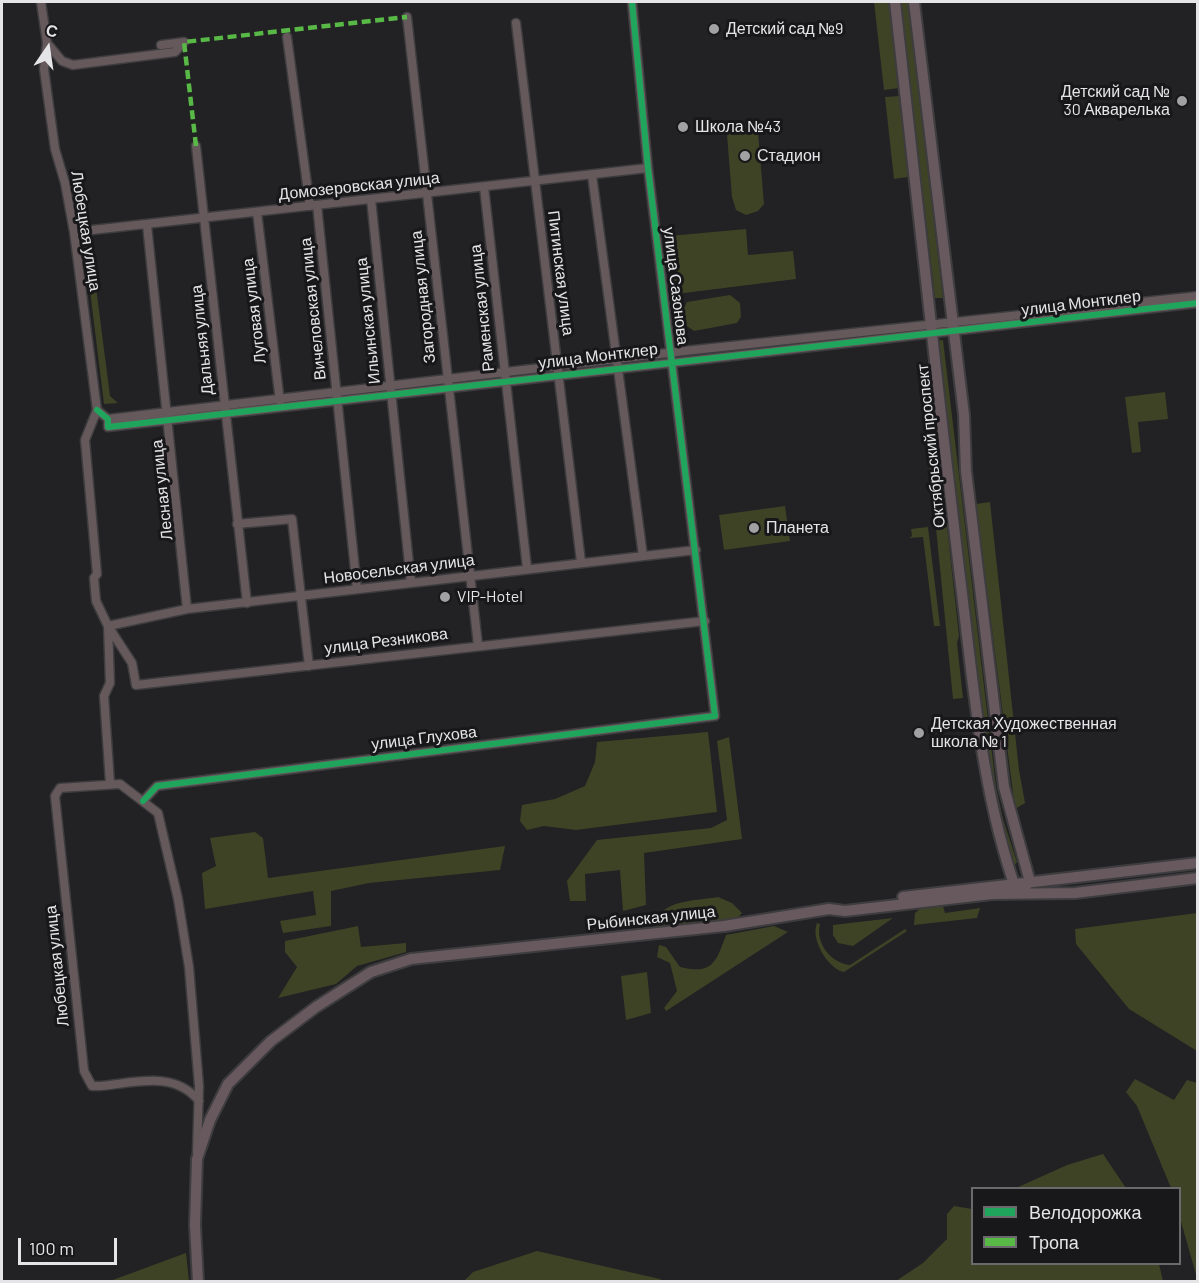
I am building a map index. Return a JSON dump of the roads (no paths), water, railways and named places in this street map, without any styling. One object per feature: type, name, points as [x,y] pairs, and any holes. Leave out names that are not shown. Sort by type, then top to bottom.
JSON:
[{"type":"main road","name":"Октябрьский проспект","points":[[895,2],[987,786],[996,831],[1015,889]]},
{"type":"main road","name":"Октябрьский проспект","points":[[914,2],[964,415],[966,471],[1004,788],[1030,882]]},
{"type":"main road","points":[[1015,889],[1030,882],[1197,863]]},
{"type":"main road","name":"Рыбинская улица","points":[[198,1281],[195,1225],[197,1158],[210,1120],[228,1084],[271,1041],[371,972],[411,959],[724,926],[829,909],[845,910],[1015,889],[1075,893],[1197,878]]},
{"type":"street","name":"Любецкая улица","points":[[41,2],[46,43],[44,69],[55,149],[65,183],[74,232],[97,410],[85,440],[97,574],[94,578],[96,601],[108,626]]},
{"type":"street","name":"улица Сазонова","points":[[632,2],[648,168],[715,716]]},
{"type":"street","name":"Загородная улица","points":[[407,17],[478,645]]},
{"type":"street","name":"Питинская улица","points":[[516,23],[581,562]]},
{"type":"street","name":"Вичеловская улица","points":[[287,37],[314,206],[357,589]]},
{"type":"street","points":[[46,43],[62,61],[73,64],[175,52],[184,42],[161,45]]},
{"type":"street","name":"Дальняя улица","points":[[196,146],[247,603]]},
{"type":"street","name":"Домозеровская улица","points":[[74,232],[648,168]]},
{"type":"street","points":[[592,175],[643,556]]},
{"type":"street","name":"Раменская улица","points":[[484,187],[527,568]]},
{"type":"street","name":"Ильинская улица","points":[[371,199],[411,583]]},
{"type":"street","name":"Луговая улица","points":[[257,212],[280,403]]},
{"type":"street","name":"Лесная улица","points":[[147,225],[169,416],[187,609]]},
{"type":"street","name":"улица Монтклер","points":[[954,328],[1197,296]]},
{"type":"street","name":"улица Монтклер","points":[[97,410],[108,423],[616,363],[1197,303]]},
{"type":"street","points":[[237,524],[292,519],[309,666]]},
{"type":"street","name":"Новосельская улица","points":[[108,626],[187,609],[696,550]]},
{"type":"street","name":"улица Резникова","points":[[108,626],[132,663],[136,685],[705,621]]},
{"type":"street","points":[[108,626],[110,684],[104,696],[110,783]]},
{"type":"street","name":"улица Глухова","points":[[143,801],[157,786],[715,716]]},
{"type":"street","name":"Любецкая улица","points":[[143,801],[120,784],[110,783],[60,788],[55,796],[84,1071],[92,1086],[166,1080],[187,1087],[199,1101]]},
{"type":"street","points":[[143,801],[158,813],[178,899],[189,967],[199,1101],[197,1158]]},
{"type":"place","name":"Детский сад №9","points":[[714,29]]},
{"type":"place","name":"Детский сад № 30 Акварелька","points":[[1182,101]]},
{"type":"place","name":"Школа №43","points":[[683,127]]},
{"type":"place","name":"Стадион","points":[[745,156]]},
{"type":"place","name":"Планета","points":[[754,528]]},
{"type":"place","name":"VIP-Hotel","points":[[445,597]]},
{"type":"place","name":"Детская Художественная школа № 1","points":[[919,733]]}]
